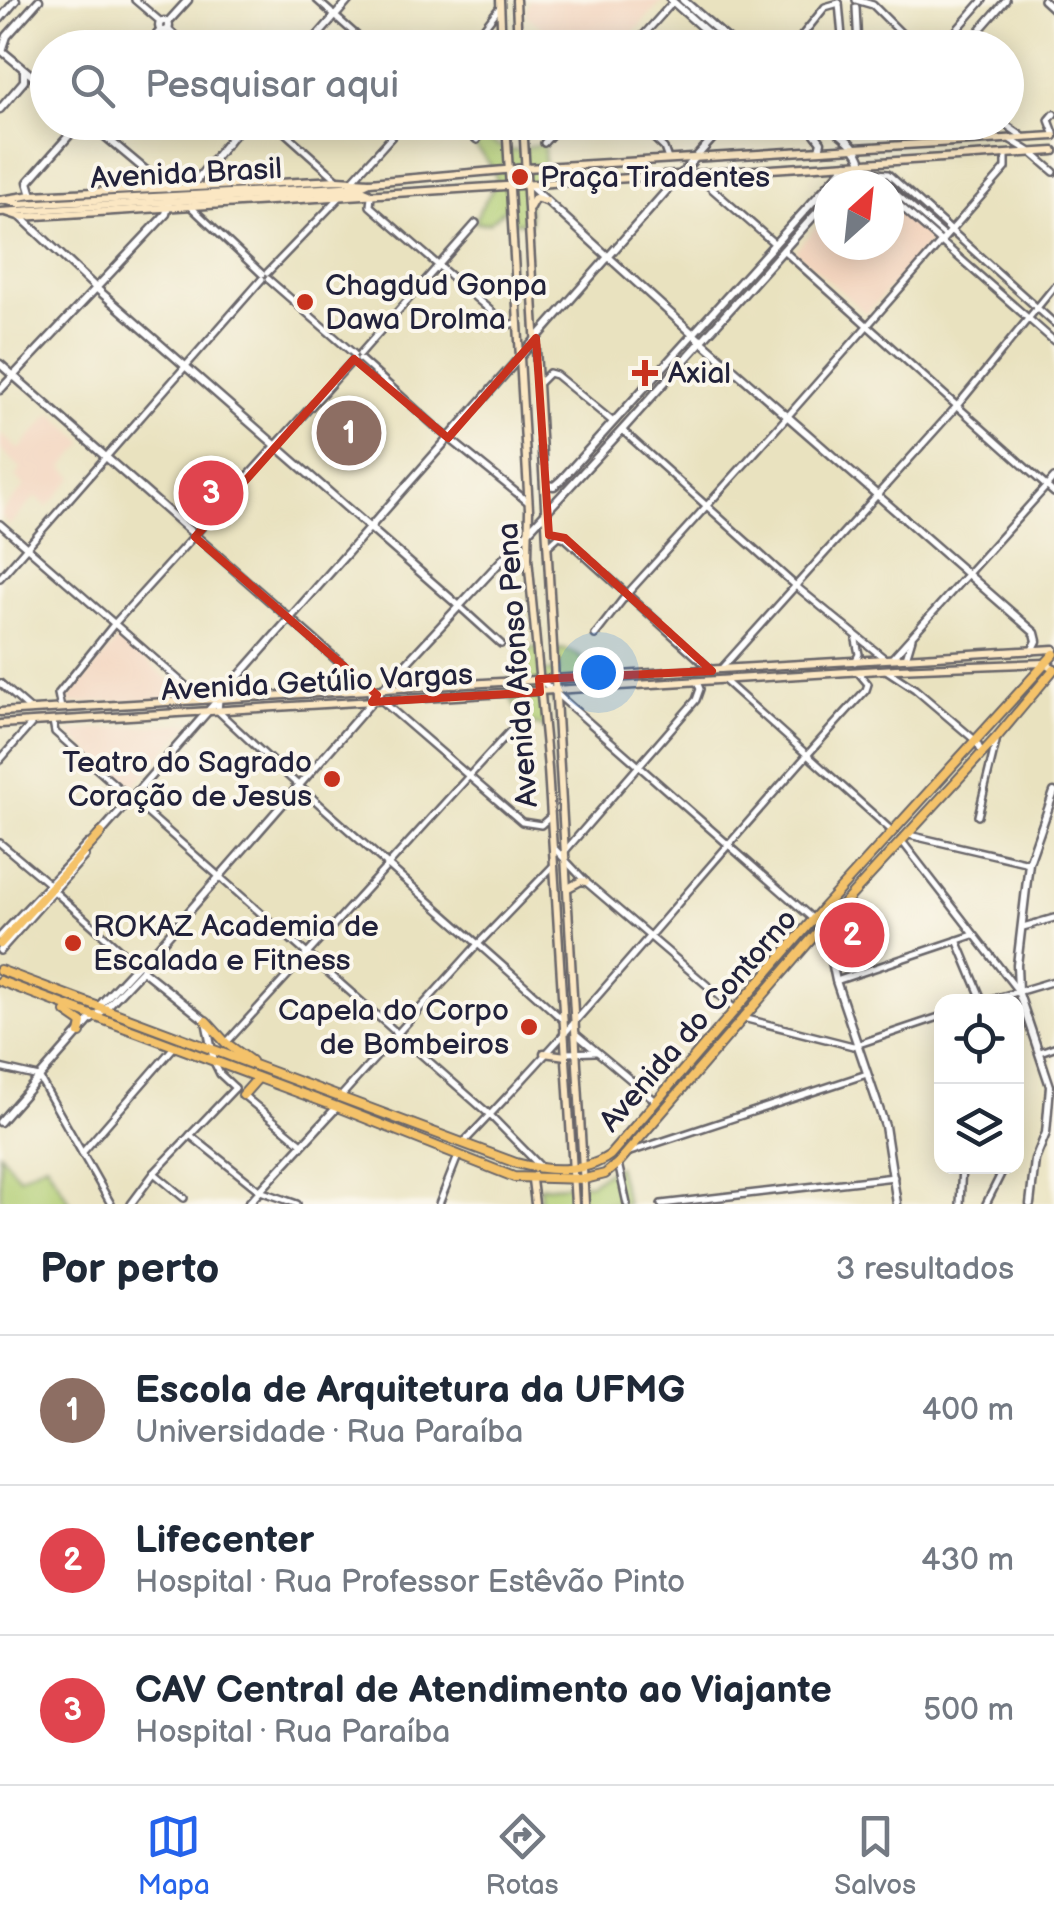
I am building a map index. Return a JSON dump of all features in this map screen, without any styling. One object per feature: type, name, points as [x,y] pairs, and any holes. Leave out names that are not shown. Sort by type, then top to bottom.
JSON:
[{"type":"main road","points":[[516,0],[518,30]]},
{"type":"main road","points":[[500,4],[501,30]]},
{"type":"main road","name":"Avenida Brasil","points":[[1025,138],[1054,135]]},
{"type":"main road","name":"Avenida Afonso Pena","points":[[507,140],[528,558],[554,865],[575,1204]]},
{"type":"main road","name":"Avenida Afonso Pena","points":[[524,140],[585,1204]]},
{"type":"main road","name":"Avenida Brasil","points":[[2,200],[32,195],[174,200],[190,206],[357,187],[370,182],[526,168],[988,140]]},
{"type":"main road","name":"Avenida Brasil","points":[[2,214],[357,187],[670,180],[706,173],[1054,151]]},
{"type":"main road","points":[[694,159],[696,174]]},
{"type":"main road","points":[[890,170],[894,160]]},
{"type":"main road","points":[[706,173],[706,183]]},
{"type":"main road","name":"Avenida Brasil","points":[[2,214],[21,217],[174,200],[205,188],[338,180],[357,187]]},
{"type":"main road","points":[[530,208],[535,198],[546,201]]},
{"type":"main road","name":"Avenida Brasil","points":[[2,200],[20,204],[174,200]]},
{"type":"main road","points":[[2,214],[20,204]]},
{"type":"main road","points":[[535,322],[546,325]]},
{"type":"main road","points":[[510,550],[521,550],[528,558]]},
{"type":"main road","name":"Avenida Getúlio Vargas","points":[[0,712],[1054,652]]},
{"type":"main road","name":"Avenida do Contorno","points":[[3,985],[214,1061],[342,1095],[462,1144],[537,1167],[596,1165],[610,1155],[982,754],[1051,667],[1054,652]]},
{"type":"main road","points":[[906,658],[908,664],[918,668]]},
{"type":"main road","points":[[872,660],[886,670]]},
{"type":"main road","name":"Avenida Getúlio Vargas","points":[[0,724],[918,668],[1051,667]]},
{"type":"main road","name":"Avenida do Contorno","points":[[0,970],[212,1049],[337,1107],[514,1177],[574,1180],[604,1174],[627,1153],[814,920],[892,831],[976,740],[1051,667]]},
{"type":"main road","points":[[195,712],[200,716],[198,723]]},
{"type":"main road","points":[[0,944],[101,833]]},
{"type":"main road","points":[[568,889],[586,882]]},
{"type":"main road","points":[[59,1005],[83,1010],[102,1008]]},
{"type":"main road","points":[[59,1005],[82,1022],[80,1033]]},
{"type":"main road","points":[[206,1021],[262,1074],[239,1091]]},
{"type":"main road","points":[[544,1053],[566,1054]]},
{"type":"main road","points":[[534,1204],[532,1180],[537,1167]]},
{"type":"street","points":[[0,19],[16,0]]},
{"type":"street","points":[[30,74],[1,50],[7,36],[39,0]]},
{"type":"street","points":[[135,0],[169,30]]},
{"type":"street","points":[[160,30],[188,0]]},
{"type":"street","points":[[317,0],[351,30]]},
{"type":"street","points":[[322,30],[349,0]]},
{"type":"street","points":[[957,30],[983,0]]},
{"type":"street","points":[[980,30],[1006,0]]},
{"type":"street","points":[[1043,0],[1054,10]]},
{"type":"street","points":[[649,30],[675,2]]},
{"type":"street","points":[[675,2],[705,30]]},
{"type":"street","points":[[675,2],[713,30]]},
{"type":"street","points":[[806,30],[825,7],[840,4],[851,11],[856,3]]},
{"type":"street","points":[[856,3],[857,30]]},
{"type":"street","points":[[856,3],[873,5],[898,30]]},
{"type":"street","points":[[481,30],[500,4]]},
{"type":"street","points":[[840,4],[842,30]]},
{"type":"street","points":[[0,109],[24,81],[24,70]]},
{"type":"street","points":[[1054,114],[1048,120],[1054,135]]},
{"type":"street","points":[[32,195],[28,182],[65,140]]},
{"type":"street","points":[[108,140],[174,200]]},
{"type":"street","points":[[0,390],[229,140]]},
{"type":"street","points":[[293,140],[338,180]]},
{"type":"street","points":[[0,578],[265,276],[357,187],[392,140]]},
{"type":"street","points":[[544,143],[547,140]]},
{"type":"street","points":[[655,140],[668,159]]},
{"type":"street","points":[[680,175],[710,140]]},
{"type":"street","points":[[819,150],[820,140]]},
{"type":"street","points":[[846,140],[862,163],[856,170]]},
{"type":"street","points":[[1007,140],[1032,152],[1053,170]]},
{"type":"street","points":[[1053,170],[1050,159],[1054,151]]},
{"type":"street","points":[[595,635],[627,594],[1006,168],[1006,154]]},
{"type":"street","points":[[544,485],[554,486],[560,480],[846,164]]},
{"type":"street","points":[[324,181],[327,171]]},
{"type":"street","points":[[696,174],[775,244]]},
{"type":"street","points":[[200,175],[205,188]]},
{"type":"street","points":[[0,944],[55,892],[101,833],[608,256],[670,180]]},
{"type":"street","points":[[527,183],[692,334],[1034,633],[1037,641],[1032,651]]},
{"type":"street","points":[[357,187],[370,206],[437,267],[507,325],[517,323]]},
{"type":"street","points":[[904,188],[1054,323]]},
{"type":"street","points":[[904,201],[982,279],[1054,341]]},
{"type":"street","points":[[190,206],[439,430],[528,502]]},
{"type":"street","points":[[904,208],[944,240]]},
{"type":"street","points":[[0,1122],[384,688],[814,216]]},
{"type":"street","points":[[21,217],[96,288],[502,644]]},
{"type":"street","points":[[61,708],[58,694],[116,623],[476,223]]},
{"type":"street","points":[[783,250],[1054,493]]},
{"type":"street","points":[[982,279],[993,268]]},
{"type":"street","points":[[550,546],[559,536],[565,538],[716,670],[798,587],[957,406],[1054,288]]},
{"type":"street","points":[[0,364],[370,688],[372,702]]},
{"type":"street","points":[[539,383],[549,373],[556,374],[612,422]]},
{"type":"street","points":[[622,430],[856,637],[889,659],[1054,478]]},
{"type":"street","points":[[560,480],[569,488]]},
{"type":"street","points":[[0,524],[194,693],[192,700]]},
{"type":"street","points":[[906,658],[913,635]]},
{"type":"street","points":[[855,662],[859,654],[856,637]]},
{"type":"street","points":[[915,689],[912,680],[918,668]]},
{"type":"street","points":[[886,670],[976,740],[982,754]]},
{"type":"street","points":[[462,1144],[866,690],[868,684],[858,672]]},
{"type":"street","points":[[744,696],[746,679]]},
{"type":"street","points":[[540,680],[822,928],[885,1126],[897,1204]]},
{"type":"street","points":[[725,680],[892,831]]},
{"type":"street","points":[[565,851],[696,700],[698,682]]},
{"type":"street","points":[[0,683],[31,710]]},
{"type":"street","points":[[13,711],[16,697]]},
{"type":"street","points":[[220,698],[218,711],[297,786],[564,1021]]},
{"type":"street","points":[[404,700],[400,714],[522,822],[541,824],[550,817]]},
{"type":"street","points":[[382,701],[408,722]]},
{"type":"street","points":[[229,1039],[521,719]]},
{"type":"street","points":[[53,720],[55,732],[490,1116],[537,1167]]},
{"type":"street","points":[[0,760],[33,722]]},
{"type":"street","points":[[978,816],[997,737]]},
{"type":"street","points":[[1018,990],[1028,862],[1054,792]]},
{"type":"street","points":[[564,829],[573,835],[584,833]]},
{"type":"street","points":[[0,944],[49,884],[101,833]]},
{"type":"street","points":[[904,838],[1028,862]]},
{"type":"street","points":[[904,838],[1018,990],[1040,1052],[1052,1087],[1030,1204]]},
{"type":"street","points":[[0,842],[49,884]]},
{"type":"street","points":[[552,844],[586,882],[740,1014],[846,1046],[857,1046],[934,1019]]},
{"type":"street","points":[[342,1095],[554,865]]},
{"type":"street","points":[[55,892],[206,1021],[220,1074],[302,1144]]},
{"type":"street","points":[[1020,928],[1054,918]]},
{"type":"street","points":[[836,981],[973,935]]},
{"type":"street","points":[[957,940],[981,994]]},
{"type":"street","points":[[1007,994],[1054,981]]},
{"type":"street","points":[[576,1034],[657,1102]]},
{"type":"street","points":[[82,1152],[174,1047]]},
{"type":"street","points":[[1040,1052],[1054,1047]]},
{"type":"street","points":[[566,1054],[598,1052]]},
{"type":"street","points":[[0,1068],[39,1077],[112,1204]]},
{"type":"street","points":[[627,1153],[867,1074]]},
{"type":"street","points":[[131,1204],[190,1135],[239,1091]]},
{"type":"street","points":[[248,1204],[337,1107]]},
{"type":"street","points":[[1046,1133],[1054,1140]]},
{"type":"street","points":[[190,1135],[260,1191],[296,1204]]},
{"type":"street","points":[[439,1204],[458,1156]]},
{"type":"street","points":[[618,1163],[628,1204]]},
{"type":"street","points":[[154,1173],[184,1198]]},
{"type":"street","points":[[960,1204],[962,1174]]},
{"type":"street","points":[[986,1204],[1001,1174]]},
{"type":"street","points":[[660,1204],[894,1177]]},
{"type":"highlighted area","points":[[536,338],[549,535],[565,538],[712,671],[539,679],[540,692],[372,702],[377,695],[195,537],[354,359],[448,438]]},
{"type":"shaded area","points":[[529,0],[663,0],[636,30],[544,30],[526,14]]},
{"type":"shaded area","points":[[904,215],[932,240],[866,314],[795,251],[814,230],[814,260],[904,260]]},
{"type":"shaded area","points":[[52,413],[85,443],[63,467],[74,477],[47,507],[36,496],[9,526],[0,514],[25,486],[15,477],[22,469],[0,449],[0,433],[19,450]]},
{"type":"shaded area","points":[[120,637],[189,698],[64,704]]},
{"type":"shaded area","points":[[191,723],[131,790],[66,731]]},
{"type":"green space","name":"Praça Tiradentes","points":[[478,140],[489,140],[513,150],[544,143],[545,182],[528,183],[530,222],[513,223],[510,205],[489,223],[476,223],[496,178],[474,145]]},
{"type":"green space","points":[[540,646],[541,672],[559,671],[558,649],[565,650],[584,662],[590,679],[566,681],[568,699],[544,699],[546,728],[523,721],[511,699],[518,698],[516,685],[510,685],[514,665],[521,655]]},
{"type":"green space","points":[[0,1153],[19,1177],[46,1163],[71,1204],[4,1204],[0,1198]]},
{"type":"green space","points":[[617,1166],[627,1204],[540,1204],[540,1187],[590,1183]]},
{"type":"place","name":"Praça Tiradentes","points":[[520,177]]},
{"type":"place","name":"Chagdud Gonpa Dawa Drolma","points":[[305,302]]},
{"type":"place","name":"Axial","points":[[645,373]]},
{"type":"place","name":"Escola de Arquitetura da UFMG","points":[[349,433]]},
{"type":"place","name":"CAV Central de Atendimento ao Viajante","points":[[211,493]]},
{"type":"place","name":"Teatro do Sagrado Coração de Jesus","points":[[332,779]]},
{"type":"place","name":"Lifecenter","points":[[852,935]]},
{"type":"place","name":"ROKAZ Academia de Escalada e Fitness","points":[[73,943]]},
{"type":"place","name":"Capela do Corpo de Bombeiros","points":[[529,1027]]}]
